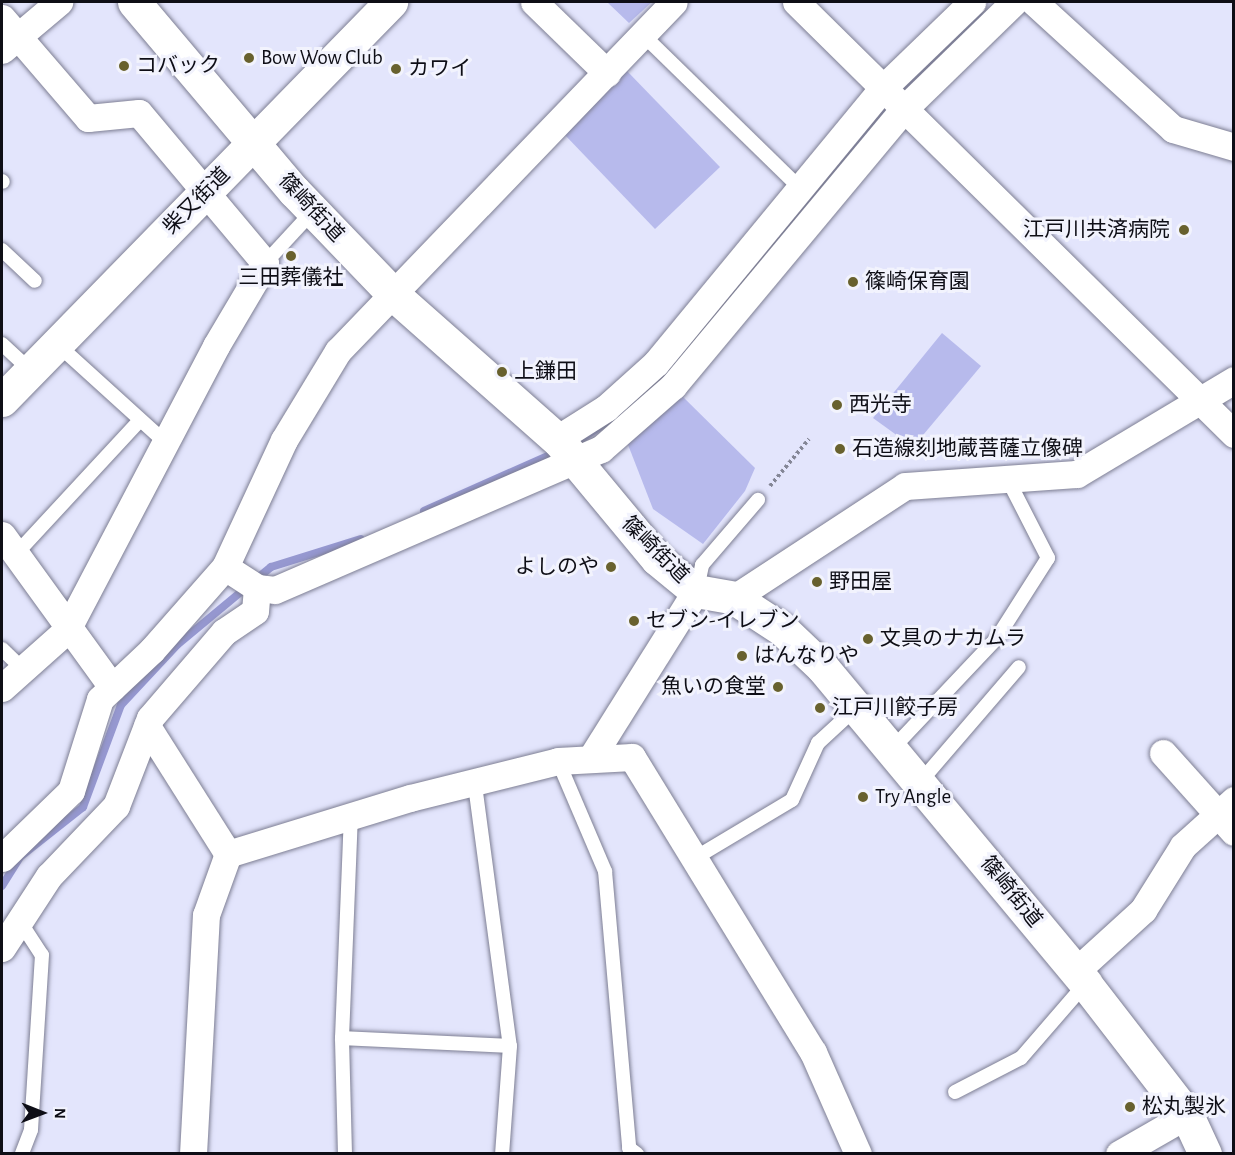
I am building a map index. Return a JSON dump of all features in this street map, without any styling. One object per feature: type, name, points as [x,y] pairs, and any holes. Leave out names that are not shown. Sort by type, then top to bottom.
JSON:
[{"type":"street","points":[[2,688],[67,630],[265,263],[204,195],[139,112],[88,118],[6,34],[59,2]]},
{"type":"street","name":"篠崎街道","points":[[134,2],[313,211],[395,296],[564,448],[657,559],[696,591],[734,598],[783,630],[858,706],[1081,977],[1187,1115],[1205,1154]]},
{"type":"street","name":"柴又街道","points":[[2,400],[391,2]]},
{"type":"street","points":[[534,2],[607,73]]},
{"type":"street","points":[[2,858],[71,791],[100,699],[225,567],[284,440],[339,351],[395,296],[674,2]]},
{"type":"street","points":[[796,2],[1202,399],[1233,434]]},
{"type":"street","points":[[564,448],[601,449],[673,386],[894,98],[972,2]]},
{"type":"street","points":[[225,567],[257,588],[275,590],[384,545],[564,448],[656,363],[800,188],[894,98],[1014,2]]},
{"type":"street","points":[[1034,2],[1173,129],[1233,147]]},
{"type":"street","points":[[734,598],[905,486],[1077,474],[1233,380]]},
{"type":"street","points":[[9,544],[67,630],[112,687]]},
{"type":"street","points":[[2,948],[21,923],[49,876],[116,806],[147,726],[224,632],[255,611],[257,588]]},
{"type":"street","points":[[593,755],[696,591]]},
{"type":"street","points":[[147,726],[228,854]]},
{"type":"street","points":[[1081,977],[1143,910],[1183,846],[1228,816],[1163,753]]},
{"type":"street","points":[[228,854],[351,814],[475,785],[558,761],[593,755],[632,758],[813,1052],[858,1154]]},
{"type":"street","points":[[193,1154],[206,915],[228,854]]},
{"type":"street","points":[[1119,1154],[1187,1115]]},
{"type":"lane","points":[[643,35],[800,188]]},
{"type":"lane","points":[[265,263],[313,211]]},
{"type":"lane","points":[[2,250],[35,281]]},
{"type":"lane","points":[[2,344],[30,370]]},
{"type":"lane","points":[[57,344],[139,421],[166,443]]},
{"type":"lane","points":[[9,544],[139,421]]},
{"type":"lane","points":[[893,748],[997,638],[1048,558],[1007,478]]},
{"type":"lane","points":[[696,591],[702,565],[758,500]]},
{"type":"lane","points":[[2,649],[23,669]]},
{"type":"lane","points":[[921,782],[1019,668]]},
{"type":"lane","points":[[694,858],[792,800],[818,743],[858,706]]},
{"type":"lane","points":[[558,761],[605,871],[628,1148],[637,1154]]},
{"type":"lane","points":[[475,785],[510,1046],[502,1154]]},
{"type":"lane","points":[[345,1154],[342,1038],[351,814]]},
{"type":"lane","points":[[21,923],[42,954],[31,1130],[22,1154]]},
{"type":"lane","points":[[955,1092],[1021,1058],[1081,977]]},
{"type":"lane","points":[[342,1038],[510,1046]]},
{"type":"path","points":[[758,500],[809,439]]},
{"type":"shaded area","points":[[607,2],[652,2],[629,23]]},
{"type":"shaded area","points":[[626,70],[720,167],[655,229],[564,134]]},
{"type":"shaded area","points":[[942,333],[981,366],[913,447],[873,418]]},
{"type":"shaded area","points":[[679,393],[755,468],[745,491],[703,544],[653,509],[625,437]]},
{"type":"waterway","points":[[773,242],[912,78],[980,17]]},
{"type":"waterway","points":[[572,445],[614,417]]},
{"type":"waterway","points":[[424,511],[559,451]]},
{"type":"waterway","points":[[2,886],[21,856],[83,807],[121,705],[177,645],[271,567],[361,539]]},
{"type":"place","name":"Bow Wow Club","points":[[249,58]]},
{"type":"place","name":"コバック","points":[[124,66]]},
{"type":"place","name":"カワイ","points":[[396,69]]},
{"type":"place","name":"江戸川共済病院","points":[[1184,230]]},
{"type":"place","name":"三田葬儀社","points":[[291,256]]},
{"type":"place","name":"篠崎保育園","points":[[853,282]]},
{"type":"place","name":"上鎌田","points":[[502,372]]},
{"type":"place","name":"西光寺","points":[[837,405]]},
{"type":"place","name":"石造線刻地蔵菩薩立像碑","points":[[840,449]]},
{"type":"place","name":"よしのや","points":[[611,567]]},
{"type":"place","name":"野田屋","points":[[817,582]]},
{"type":"place","name":"セブン-イレブン","points":[[634,621]]},
{"type":"place","name":"文具のナカムラ","points":[[868,639]]},
{"type":"place","name":"はんなりや","points":[[742,656]]},
{"type":"place","name":"魚いの食堂","points":[[778,687]]},
{"type":"place","name":"江戸川餃子房","points":[[820,708]]},
{"type":"place","name":"Try Angle","points":[[863,797]]},
{"type":"place","name":"松丸製氷","points":[[1130,1107]]}]
